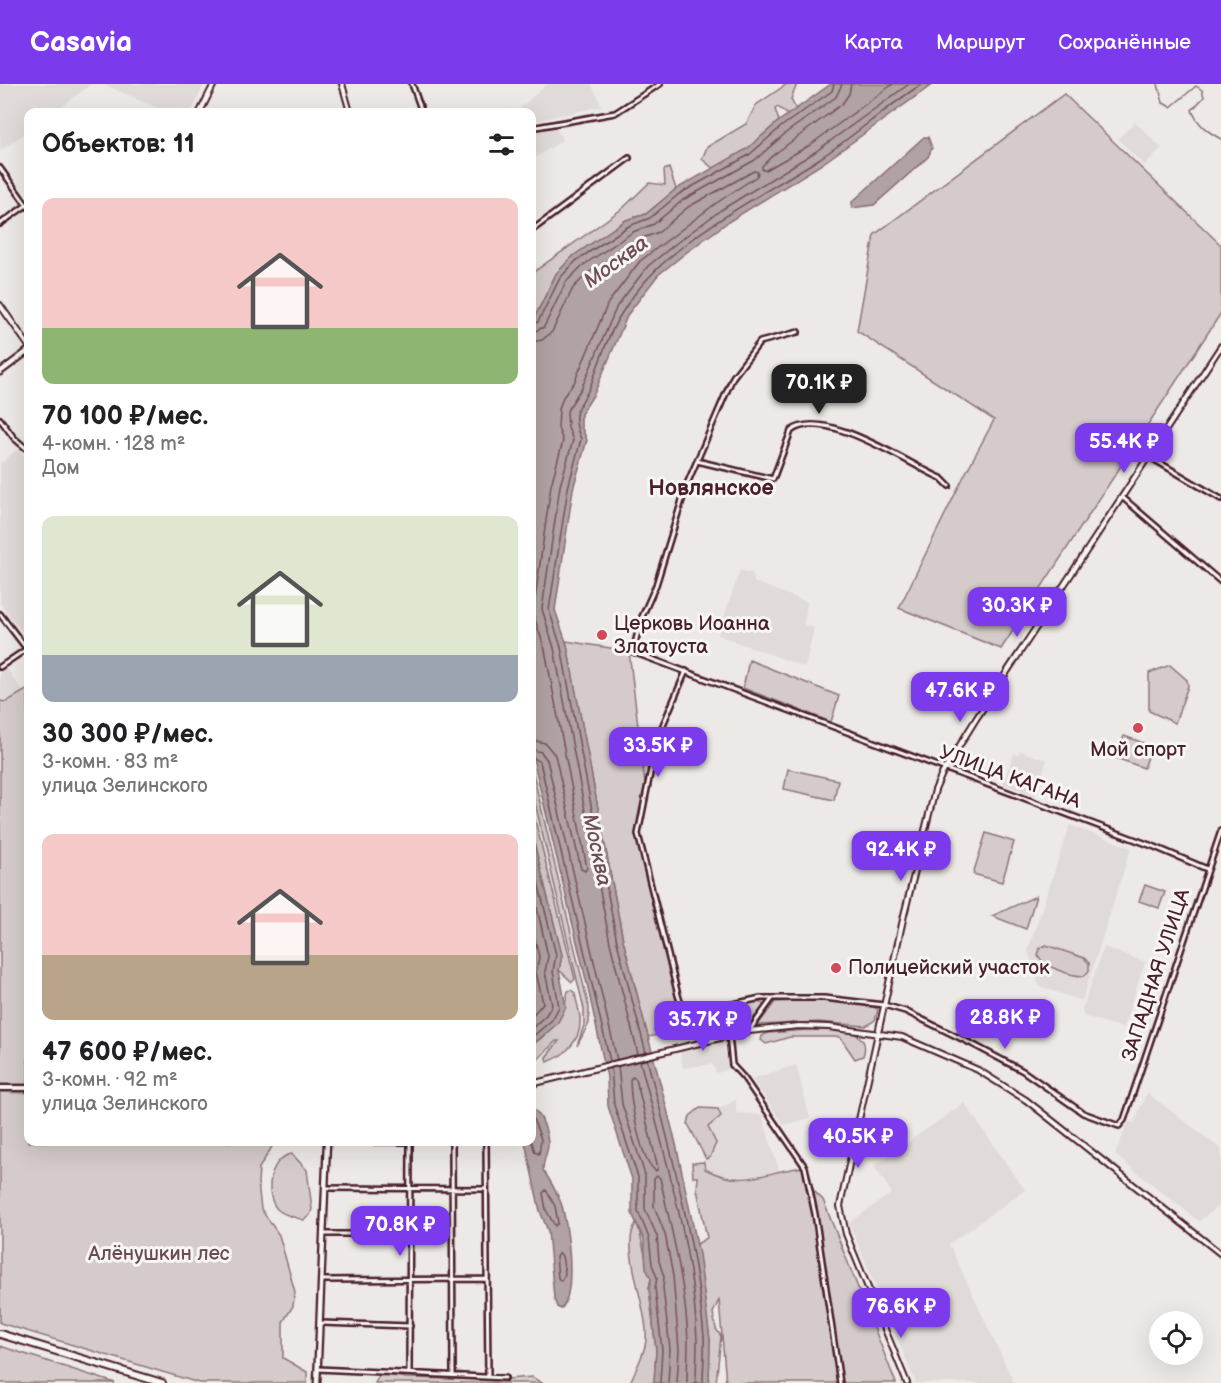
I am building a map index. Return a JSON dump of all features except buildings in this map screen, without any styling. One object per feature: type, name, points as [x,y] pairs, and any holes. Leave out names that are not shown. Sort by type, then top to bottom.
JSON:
[{"type":"highway","points":[[0,1334],[162,1383]]},
{"type":"main road","points":[[0,372],[24,354]]},
{"type":"main road","points":[[317,1383],[327,1146]]},
{"type":"street","points":[[202,108],[214,84]]},
{"type":"street","points":[[342,84],[349,108]]},
{"type":"street","points":[[412,84],[421,108]]},
{"type":"street","points":[[536,127],[615,113],[660,84]]},
{"type":"street","points":[[536,227],[629,158]]},
{"type":"street","points":[[0,168],[24,200]]},
{"type":"street","points":[[0,224],[24,208]]},
{"type":"street","points":[[0,305],[24,339]]},
{"type":"street","points":[[798,332],[760,342],[752,350],[734,377],[705,437],[697,461],[773,479],[791,431],[795,428],[826,424],[864,438],[941,478],[949,486]]},
{"type":"street","points":[[908,1383],[846,1234],[840,1206],[927,817],[945,770],[1221,346]]},
{"type":"street","points":[[0,419],[14,438],[24,447]]},
{"type":"street","points":[[1148,456],[1221,499]]},
{"type":"street","name":"УЛИЦА КАГАНА","points":[[697,461],[656,585],[641,620],[633,652],[1155,847],[1207,869]]},
{"type":"street","points":[[1122,497],[1221,582]]},
{"type":"street","points":[[0,614],[24,644]]},
{"type":"street","points":[[0,667],[24,650]]},
{"type":"street","points":[[686,671],[657,739],[638,834],[679,1001],[687,1014],[762,998],[824,998],[884,1005]]},
{"type":"street","name":"ЗАПАДНАЯ УЛИЦА","points":[[884,1005],[905,1011],[974,1045],[1023,1071],[1083,1113],[1118,1126],[1124,1120],[1221,831]]},
{"type":"street","points":[[762,998],[770,1003]]},
{"type":"street","points":[[749,1031],[772,999]]},
{"type":"street","points":[[536,1083],[749,1031],[809,1027],[902,1037],[932,1048],[978,1070],[1026,1101],[1221,1254]]},
{"type":"street","points":[[729,1035],[732,1065],[744,1078],[806,1167],[840,1383]]},
{"type":"street","points":[[0,1088],[24,1088]]},
{"type":"street","points":[[409,1373],[411,1146]]},
{"type":"street","points":[[452,1146],[453,1375]]},
{"type":"street","points":[[486,1146],[488,1377]]},
{"type":"street","points":[[326,1188],[486,1189]]},
{"type":"street","points":[[325,1234],[411,1234]]},
{"type":"street","points":[[322,1280],[486,1279]]},
{"type":"street","points":[[321,1323],[410,1326]]},
{"type":"street","points":[[318,1369],[505,1378]]},
{"type":"shaded area","points":[[0,84],[91,84],[60,108],[24,108],[24,134],[0,151]]},
{"type":"shaded area","points":[[103,84],[204,84],[193,108],[157,108]]},
{"type":"shaded area","points":[[547,84],[591,84],[602,106],[536,121],[536,108],[520,108]]},
{"type":"shaded area","points":[[1135,122],[1161,148],[1144,165],[1118,139]]},
{"type":"shaded area","points":[[556,128],[563,140],[536,157],[536,131]]},
{"type":"shaded area","points":[[17,450],[24,455],[24,635],[0,603],[0,464]]},
{"type":"shaded area","points":[[740,570],[753,574],[754,582],[807,602],[804,625],[814,628],[805,667],[718,635]]},
{"type":"shaded area","points":[[6,668],[23,692],[7,703],[0,699],[0,672]]},
{"type":"shaded area","points":[[1020,751],[1047,760],[1035,795],[1003,784],[1014,754],[1018,755]]},
{"type":"shaded area","points":[[1070,825],[1131,848],[1082,1001],[1039,986],[1028,950]]},
{"type":"shaded area","points":[[1104,947],[1145,962],[1123,1028],[1084,1016],[1082,1010]]},
{"type":"shaded area","points":[[721,1039],[730,1068],[717,1073],[712,1064],[683,1068],[680,1051]]},
{"type":"shaded area","points":[[796,1065],[810,1118],[784,1125],[752,1079]]},
{"type":"shaded area","points":[[1147,1093],[1221,1149],[1221,1204],[1199,1221],[1115,1155],[1128,1122],[1134,1123]]},
{"type":"shaded area","points":[[736,1100],[736,1113],[762,1115],[779,1171],[768,1175],[743,1177],[722,1175],[707,1169],[698,1120]]},
{"type":"shaded area","points":[[964,1103],[1025,1190],[949,1244],[1014,1383],[916,1383],[849,1223],[892,1193],[874,1166]]},
{"type":"green space","points":[[787,84],[797,84],[791,99],[796,110],[788,115],[778,107],[775,109],[779,121],[747,149],[714,169],[702,159],[707,147],[746,124],[756,105]]},
{"type":"green space","points":[[1064,94],[1221,245],[1221,313],[1001,649],[899,608],[994,420],[857,331],[874,235]]},
{"type":"green space","points":[[669,168],[676,189],[646,214],[626,220],[573,256],[556,274],[536,315],[536,270],[623,208],[649,183],[665,185],[664,170]]},
{"type":"green space","points":[[566,641],[629,651],[645,784],[636,834],[684,1030],[648,1037],[623,940]]},
{"type":"green space","points":[[749,660],[839,696],[831,722],[743,688]]},
{"type":"green space","points":[[1170,665],[1187,680],[1188,686],[1175,723],[1149,711],[1149,673]]},
{"type":"green space","points":[[24,691],[24,1084],[0,1084],[0,701],[6,702]]},
{"type":"green space","points":[[1124,736],[1152,746],[1144,768],[1116,758]]},
{"type":"green space","points":[[788,769],[838,780],[834,800],[784,789]]},
{"type":"green space","points":[[536,786],[589,1008],[589,1023],[577,1046],[584,1025],[584,1009],[536,807]]},
{"type":"green space","points":[[536,824],[575,979],[572,982],[559,970],[562,955],[536,851]]},
{"type":"green space","points":[[986,833],[1014,842],[1002,882],[973,874]]},
{"type":"green space","points":[[1145,885],[1165,892],[1159,908],[1139,901]]},
{"type":"green space","points":[[1036,896],[1026,929],[992,916]]},
{"type":"green space","points":[[1046,945],[1084,958],[1089,963],[1089,971],[1084,976],[1078,976],[1051,967],[1038,955],[1040,948]]},
{"type":"green space","points":[[568,991],[575,993],[580,1015],[577,1036],[565,1052],[553,1060],[547,1062],[546,1057],[559,1041],[556,1041],[536,1061],[536,1042],[556,1023]]},
{"type":"green space","points":[[822,1000],[874,1007],[878,1010],[875,1020],[866,1026],[819,1022],[758,1025],[775,1002]]},
{"type":"green space","points":[[750,1002],[762,1003],[764,1006],[745,1028],[738,1025],[712,1034],[697,1028],[695,1020],[697,1015]]},
{"type":"green space","points":[[998,1003],[1027,1012],[1022,1030],[1011,1026],[1009,1034],[991,1028]]},
{"type":"green space","points":[[836,1030],[855,1034],[862,1039],[865,1046],[863,1056],[855,1059],[840,1037],[790,1037],[766,1044],[761,1040],[762,1036],[768,1033]]},
{"type":"green space","name":"Алёнушкин лес","points":[[0,1092],[24,1093],[24,1146],[273,1146],[259,1168],[261,1209],[279,1235],[295,1292],[293,1306],[283,1322],[283,1358],[307,1372],[307,1383],[199,1383],[0,1323]]},
{"type":"green space","points":[[700,1108],[718,1109],[721,1116],[708,1127],[716,1143],[710,1157],[706,1159],[688,1124],[690,1116]]},
{"type":"green space","points":[[292,1154],[307,1170],[312,1209],[310,1215],[304,1220],[286,1215],[277,1209],[271,1195],[271,1177],[274,1169],[284,1157]]},
{"type":"green space","points":[[704,1162],[705,1169],[732,1178],[756,1177],[805,1167],[810,1187],[823,1200],[896,1383],[726,1383],[719,1300],[713,1313],[716,1329],[721,1336],[716,1383],[709,1383],[710,1340],[697,1244],[707,1238],[697,1189],[698,1177],[693,1177],[692,1163]]},
{"type":"green space","points":[[637,1222],[651,1279],[649,1288],[656,1350],[654,1383],[630,1383],[642,1356],[646,1340],[646,1327],[632,1261],[632,1232]]},
{"type":"green space","points":[[0,1346],[115,1383],[0,1383]]},
{"type":"green space","points":[[379,1376],[406,1378],[494,1380],[532,1377],[542,1383],[375,1383]]},
{"type":"water","name":"Москва","points":[[831,84],[933,84],[822,164],[728,222],[687,252],[658,275],[628,314],[594,394],[581,414],[581,426],[587,440],[573,489],[555,610],[567,645],[623,940],[676,1144],[699,1254],[710,1340],[709,1383],[654,1383],[656,1350],[649,1288],[651,1279],[646,1268],[644,1240],[632,1213],[632,1179],[608,1106],[607,1077],[588,988],[536,771],[536,315],[556,274],[573,256],[626,220],[646,214],[676,189],[747,149],[779,121]]},
{"type":"water","points":[[924,137],[928,137],[932,148],[928,157],[874,205],[852,208],[852,202]]},
{"type":"water","points":[[536,851],[562,955],[559,970],[566,1007],[557,1024],[536,1042]]},
{"type":"water","points":[[536,1111],[547,1136],[548,1146],[543,1170],[561,1203],[566,1226],[570,1274],[566,1301],[561,1309],[557,1307],[554,1298],[548,1231],[540,1211],[526,1146],[536,1146]]},
{"type":"waterway","points":[[1158,84],[1163,103],[1171,107],[1196,86],[1202,90],[1204,97],[1192,110],[1204,127],[1221,139]]},
{"type":"place","name":"Церковь Иоанна Златоуста","points":[[602,635]]},
{"type":"place","name":"Мой спорт","points":[[1138,728]]},
{"type":"place","name":"Полицейский участок","points":[[836,968]]},
{"type":"district","name":"Новлянское","points":[[711,488]]}]
